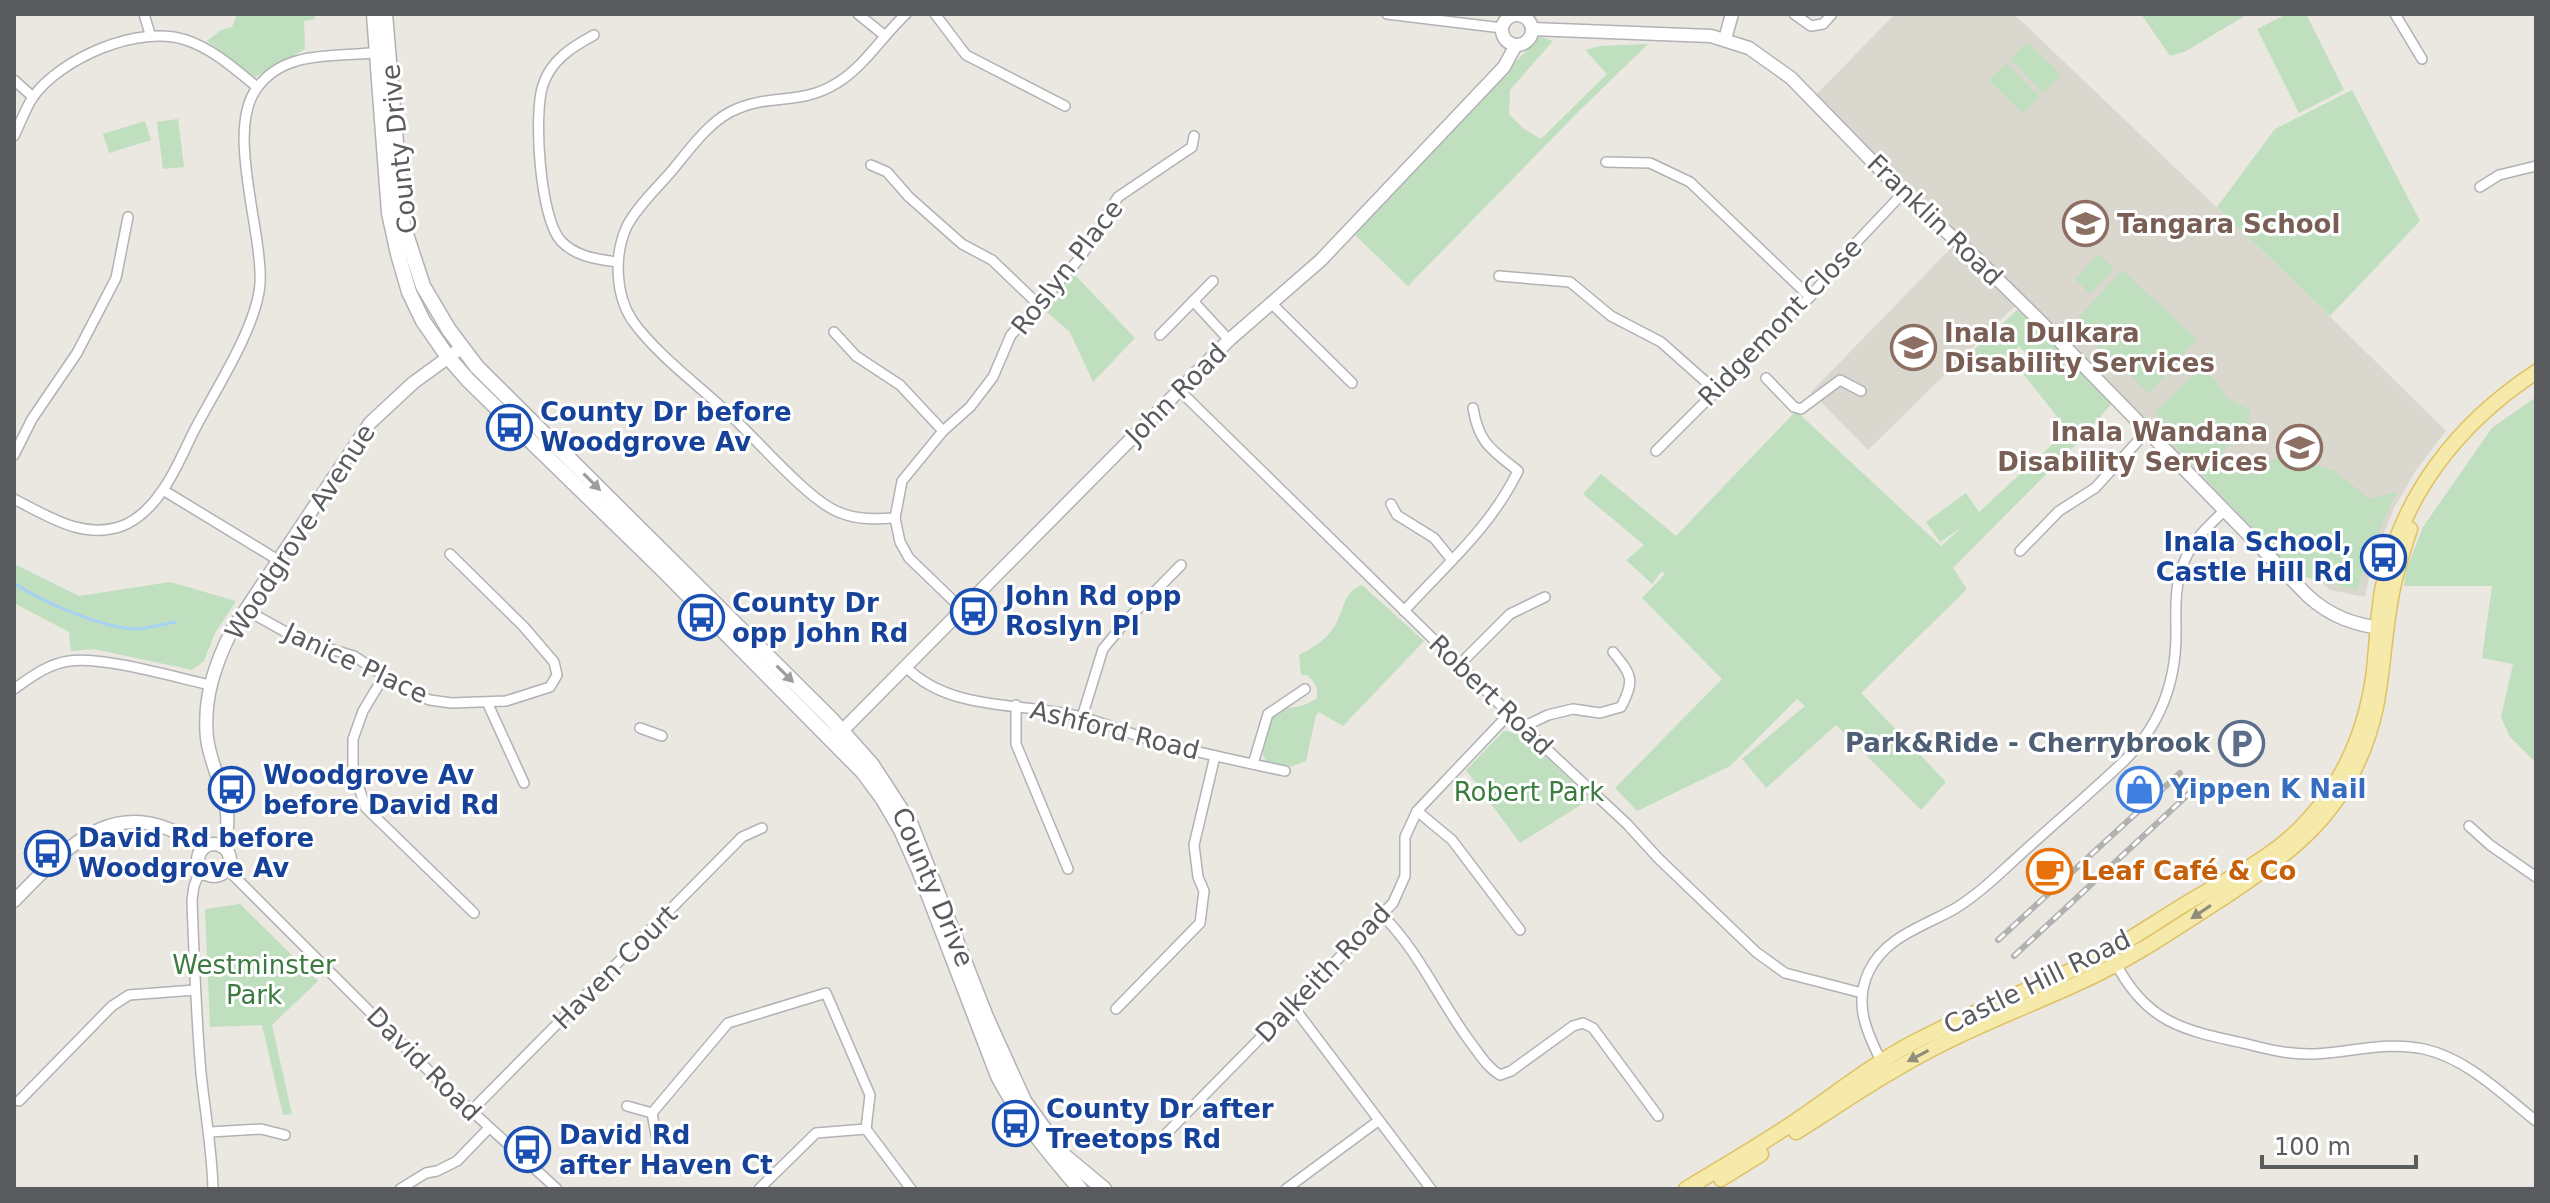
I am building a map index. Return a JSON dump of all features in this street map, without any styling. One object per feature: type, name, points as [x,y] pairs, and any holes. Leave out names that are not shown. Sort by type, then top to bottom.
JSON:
[{"type":"main road","name":"County Drive","points":[[374,14],[382,52],[403,225],[423,286],[461,348],[838,736],[901,830],[998,1076],[1015,1108],[1080,1189]]},
{"type":"main road","name":"County Drive","points":[[385,14],[382,52],[389,213],[409,292],[423,321],[448,357],[838,736],[872,765],[911,825],[986,1017],[1024,1101],[1062,1154],[1104,1189]]},
{"type":"main road","name":"Castle Hill Road","points":[[1704,1189],[1940,1028],[2113,957],[2272,865],[2296,847],[2327,813],[2353,774],[2373,726],[2380,698],[2382,591],[2394,547],[2422,484],[2440,457],[2473,423],[2507,391],[2536,372]]},
{"type":"main road","name":"Castle Hill Road","points":[[2382,628],[2412,525],[2436,479],[2449,461],[2493,416],[2536,382]]},
{"type":"main road","name":"Castle Hill Road","points":[[1686,1189],[1884,1067]]},
{"type":"street","points":[[144,14],[150,34]]},
{"type":"street","points":[[858,14],[884,35]]},
{"type":"street","points":[[906,14],[840,82],[810,96],[760,101],[737,108],[715,121],[627,226],[617,262],[619,283],[631,318],[665,355],[815,497],[843,514],[873,520],[895,518],[900,542],[909,558],[963,610]]},
{"type":"street","points":[[935,14],[966,55],[1065,106]]},
{"type":"street","points":[[1387,14],[1502,28]]},
{"type":"street","points":[[1518,14],[1530,21],[1530,39],[1516,45],[1504,37],[1502,28],[1506,19],[1518,14]]},
{"type":"street","points":[[1725,39],[1732,14]]},
{"type":"street","points":[[1794,14],[1811,26],[1823,24],[1832,14]]},
{"type":"street","points":[[2395,14],[2422,59]]},
{"type":"street","name":"Franklin Road","points":[[1532,29],[1699,34],[1725,39],[1758,54],[1791,78],[1903,193],[1976,258],[2317,604],[2344,620],[2382,628]]},
{"type":"street","points":[[14,136],[33,97],[58,72],[100,48],[150,34],[184,39],[211,51],[257,87]]},
{"type":"street","points":[[594,35],[567,50],[543,83],[537,116],[546,207],[560,240],[581,256],[617,262]]},
{"type":"street","name":"John Road","points":[[838,736],[1229,340],[1321,260],[1504,67],[1516,45]]},
{"type":"street","points":[[14,499],[64,524],[82,530],[101,530],[123,526],[144,513],[163,490],[243,338],[259,294],[260,257],[244,137],[248,108],[257,87],[279,69],[300,58],[382,52]]},
{"type":"street","points":[[14,80],[33,97]]},
{"type":"street","name":"Roslyn Place","points":[[895,518],[902,481],[943,431],[970,407],[993,377],[1011,335],[1080,258],[1118,197],[1192,147],[1194,136]]},
{"type":"street","points":[[1606,162],[1650,163],[1690,182],[1810,297]]},
{"type":"street","points":[[871,165],[887,172],[909,197],[962,244],[992,260],[1040,306]]},
{"type":"street","points":[[2480,187],[2499,175],[2536,166]]},
{"type":"street","name":"Ridgemont Close","points":[[1656,451],[1810,297],[1903,193]]},
{"type":"street","points":[[14,455],[32,419],[77,353],[116,278],[128,217]]},
{"type":"street","points":[[1499,276],[1570,282],[1611,316],[1661,342],[1715,390]]},
{"type":"street","points":[[1160,335],[1213,281]]},
{"type":"street","points":[[1193,301],[1229,340]]},
{"type":"street","points":[[1271,303],[1352,383]]},
{"type":"street","points":[[834,332],[856,356],[900,385],[943,431]]},
{"type":"street","name":"Woodgrove Avenue","points":[[221,846],[229,827],[228,814],[207,740],[210,685],[223,649],[278,560],[370,423],[413,383],[461,348]]},
{"type":"street","points":[[1766,378],[1794,407],[1801,409],[1840,380],[1861,391]]},
{"type":"street","name":"Robert Road","points":[[1179,390],[1523,727],[1627,824],[1658,858],[1772,965],[1801,979],[1862,993]]},
{"type":"street","points":[[1404,611],[1451,559],[1472,541],[1509,491],[1518,471],[1487,445],[1477,430],[1473,408]]},
{"type":"street","points":[[2020,551],[2059,511],[2095,488],[2148,430]]},
{"type":"street","points":[[163,490],[278,560]]},
{"type":"street","points":[[1391,504],[1397,515],[1434,538],[1451,559]]},
{"type":"street","points":[[1884,1067],[1863,1022],[1862,993],[1869,971],[1886,948],[1901,936],[1954,909],[1981,890],[2123,763],[2146,737],[2163,707],[2173,672],[2177,586],[2184,561],[2200,535],[2225,510]]},
{"type":"street","name":"Janice Place","points":[[246,610],[300,640],[354,656],[410,693],[430,700],[451,703],[506,701],[550,687],[557,675],[554,662],[524,627],[450,554]]},
{"type":"street","points":[[1082,717],[1103,649],[1181,565]]},
{"type":"street","points":[[1460,664],[1510,614],[1545,597]]},
{"type":"street","points":[[1523,727],[1548,715],[1573,709],[1600,713],[1621,707],[1632,686],[1628,671],[1613,652]]},
{"type":"street","points":[[14,689],[37,672],[68,661],[93,661],[210,685]]},
{"type":"street","name":"Ashford Road","points":[[906,667],[918,679],[942,693],[1082,717],[1147,739],[1285,771]]},
{"type":"street","points":[[384,676],[363,711],[353,739],[353,771],[366,808],[474,913]]},
{"type":"street","points":[[1253,764],[1268,714],[1305,689]]},
{"type":"street","points":[[487,702],[524,783]]},
{"type":"street","points":[[1016,705],[1016,744],[1068,869]]},
{"type":"street","name":"Dalkeith Road","points":[[1158,1142],[1382,915],[1401,890],[1405,876],[1405,837],[1417,811],[1510,713]]},
{"type":"street","points":[[640,728],[662,736]]},
{"type":"street","points":[[1116,1009],[1200,923],[1204,891],[1198,877],[1194,845],[1215,756]]},
{"type":"street","points":[[1417,811],[1452,840],[1520,930]]},
{"type":"street","points":[[14,901],[55,858],[91,831],[108,826],[137,823],[161,825],[180,832],[203,848]]},
{"type":"street","points":[[2469,826],[2536,877]]},
{"type":"street","name":"Haven Court","points":[[471,1111],[742,837],[762,828]]},
{"type":"street","points":[[201,869],[214,875],[227,869],[229,858],[221,846],[212,844],[203,848],[192,900],[195,990],[213,1189]]},
{"type":"street","name":"David Road","points":[[227,869],[471,1111],[557,1189]]},
{"type":"street","points":[[1382,915],[1400,932],[1449,1015],[1490,1069],[1500,1075],[1511,1071],[1573,1026],[1583,1023],[1593,1028],[1658,1116]]},
{"type":"street","points":[[2113,957],[2134,994],[2145,1006],[2189,1031],[2293,1053],[2391,1045],[2428,1049],[2469,1068],[2536,1121]]},
{"type":"street","points":[[19,1101],[112,1006],[129,995],[195,990]]},
{"type":"street","points":[[652,1113],[728,1023],[826,993],[870,1095],[866,1129],[911,1189]]},
{"type":"street","points":[[1292,1005],[1431,1189]]},
{"type":"street","points":[[627,1106],[652,1113]]},
{"type":"street","points":[[652,1113],[656,1135]]},
{"type":"street","points":[[1286,1189],[1378,1121]]},
{"type":"street","points":[[400,1189],[426,1173],[457,1161],[489,1128]]},
{"type":"street","points":[[210,1132],[261,1129],[285,1135]]},
{"type":"street","points":[[759,1189],[816,1133],[866,1129]]},
{"type":"street","points":[[1081,1170],[1088,1189]]},
{"type":"shaded area","name":"Tangara School","points":[[1895,14],[2014,14],[2446,431],[2416,470],[2394,508],[2372,562],[2365,597],[2330,590],[2181,463],[1812,99]]},
{"type":"shaded area","name":"Inala Dulkara Disability Services","points":[[1956,243],[2018,303],[1868,450],[1811,392]]},
{"type":"green space","points":[[237,14],[314,14],[315,19],[304,21],[305,49],[255,77],[207,41],[221,30],[232,27]]},
{"type":"green space","points":[[2141,14],[2248,14],[2186,51],[2170,56]]},
{"type":"green space","points":[[2287,14],[2306,14],[2344,90],[2299,113],[2257,29]]},
{"type":"green space","points":[[1540,36],[1553,41],[1510,90],[1509,114],[1524,129],[1541,139],[1607,74],[1585,50],[1600,46],[1648,44],[1408,286],[1354,234]]},
{"type":"green space","points":[[2027,42],[2061,75],[2043,93],[2010,59]]},
{"type":"green space","points":[[2006,63],[2039,96],[2023,113],[1989,81]]},
{"type":"green space","points":[[2352,90],[2420,221],[2330,316],[2217,207],[2275,129]]},
{"type":"green space","points":[[178,119],[184,167],[163,169],[157,122]]},
{"type":"green space","points":[[145,121],[151,140],[109,153],[103,134]]},
{"type":"green space","points":[[2099,254],[2114,269],[2090,294],[2075,279]]},
{"type":"green space","points":[[2122,270],[2197,339],[2149,393],[2073,324]]},
{"type":"green space","points":[[1074,274],[1135,338],[1093,382],[1070,332],[1043,309]]},
{"type":"green space","points":[[2018,309],[2112,403],[2086,434],[1953,568],[1967,589],[1861,693],[1946,782],[1921,810],[1836,725],[1766,788],[1742,759],[1805,706],[1797,699],[1730,766],[1637,811],[1615,788],[1722,679],[1642,598],[1665,574],[1662,571],[1652,584],[1626,560],[1644,545],[1583,494],[1601,474],[1676,536],[1796,411],[1941,546],[1962,527],[1940,542],[1926,522],[1966,493],[1979,512],[2068,430],[2020,370],[2030,358],[2019,346],[2001,365],[1981,366],[1967,374],[1958,365]]},
{"type":"green space","points":[[2198,370],[2215,379],[2226,397],[2250,410],[2248,426],[2221,452],[2245,471],[2277,458],[2287,458],[2333,470],[2370,499],[2397,492],[2374,540],[2357,590],[2301,576],[2162,432],[2156,412]]},
{"type":"green space","points":[[2536,397],[2536,763],[2510,737],[2501,717],[2513,664],[2482,658],[2492,586],[2404,586],[2406,570],[2423,527],[2492,428]]},
{"type":"green space","points":[[14,564],[79,596],[170,582],[236,601],[215,633],[204,661],[192,670],[94,649],[71,651],[69,632],[14,603]]},
{"type":"green space","points":[[1362,585],[1424,641],[1343,726],[1319,712],[1316,715],[1306,761],[1290,767],[1266,761],[1262,743],[1275,715],[1317,698],[1314,682],[1307,675],[1301,675],[1299,655],[1327,636],[1347,597]]},
{"type":"green space","name":"Robert Park","points":[[1504,731],[1520,732],[1590,799],[1520,843],[1466,770]]},
{"type":"green space","name":"Westminster Park","points":[[240,904],[318,981],[272,1025],[292,1114],[283,1115],[262,1025],[210,1027],[205,909]]},
{"type":"waterway","points":[[14,583],[57,606],[124,628],[138,629],[175,622]]},
{"type":"railway","points":[[1998,940],[2180,773]]},
{"type":"railway","points":[[2014,956],[2194,789]]},
{"type":"place","name":"Tangara School","points":[[2086,224]]},
{"type":"place","name":"Inala Dulkara Disability Services","points":[[1913,348]]},
{"type":"place","name":"County Dr before Woodgrove Av","points":[[509,427]]},
{"type":"place","name":"Inala Wandana Disability Services","points":[[2299,447]]},
{"type":"place","name":"Inala School, Castle Hill Rd","points":[[2383,557]]},
{"type":"place","name":"John Rd opp Roslyn Pl","points":[[974,611]]},
{"type":"place","name":"County Dr opp John Rd","points":[[701,618]]},
{"type":"place","name":"Park&Ride - Cherrybrook","points":[[2241,743]]},
{"type":"place","name":"Yippen K Nail","points":[[2139,789]]},
{"type":"place","name":"Woodgrove Av before David Rd","points":[[232,790]]},
{"type":"place","name":"David Rd before Woodgrove Av","points":[[47,853]]},
{"type":"place","name":"Leaf Café & Co","points":[[2050,871]]},
{"type":"place","name":"County Dr after Treetops Rd","points":[[1015,1124]]},
{"type":"place","name":"David Rd after Haven Ct","points":[[528,1150]]}]
